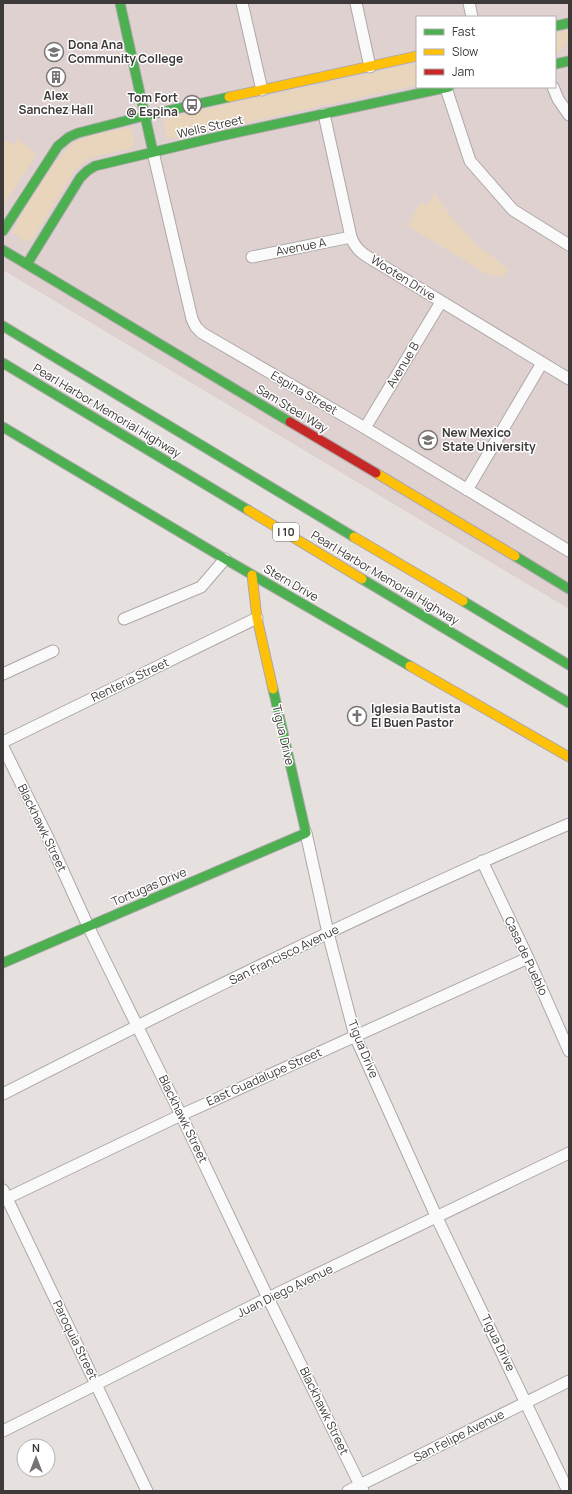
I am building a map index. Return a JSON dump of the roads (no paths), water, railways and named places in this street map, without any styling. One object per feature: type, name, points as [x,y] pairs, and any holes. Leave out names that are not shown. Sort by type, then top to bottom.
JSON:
[{"type":"main road","points":[[120,3],[153,152]]},
{"type":"main road","points":[[556,26],[569,23]]},
{"type":"main road","name":"Wells Street","points":[[3,231],[53,153],[64,141],[78,133],[88,129],[144,116],[416,56]]},
{"type":"main road","points":[[556,64],[569,61]]},
{"type":"main road","name":"Wells Street","points":[[27,264],[80,178],[87,171],[102,164],[443,88]]},
{"type":"main road","name":"Sam Steel Way","points":[[3,250],[569,589]]},
{"type":"main road","name":"Pearl Harbor Memorial Highway","points":[[3,326],[569,665]]},
{"type":"main road","name":"Pearl Harbor Memorial Highway","points":[[3,363],[569,703]]},
{"type":"main road","name":"Stern Drive","points":[[3,427],[252,575],[569,757]]},
{"type":"main road","name":"Tigua Drive","points":[[252,575],[257,618],[306,833]]},
{"type":"main road","name":"Tortugas Drive","points":[[3,963],[306,833]]},
{"type":"street","points":[[242,3],[262,90]]},
{"type":"street","points":[[356,3],[370,67]]},
{"type":"street","points":[[469,3],[472,16]]},
{"type":"street","points":[[448,88],[470,161],[513,210],[569,245]]},
{"type":"street","points":[[553,88],[558,99],[569,115]]},
{"type":"street","name":"Wooten Drive","points":[[324,114],[351,237],[357,248],[362,253],[441,302],[569,379]]},
{"type":"street","name":"Espina Street","points":[[153,152],[192,319],[196,327],[202,333],[365,428],[569,551]]},
{"type":"street","name":"Avenue A","points":[[252,257],[351,237]]},
{"type":"street","name":"Avenue B","points":[[365,428],[441,302]]},
{"type":"street","points":[[467,490],[542,363]]},
{"type":"street","points":[[124,619],[201,587],[226,559]]},
{"type":"street","name":"Renteria Street","points":[[3,742],[257,618]]},
{"type":"street","points":[[3,674],[53,651]]},
{"type":"street","name":"Blackhawk Street","points":[[3,747],[48,838],[88,926],[138,1026],[361,1488]]},
{"type":"street","name":"San Francisco Avenue","points":[[3,1094],[328,933],[482,861],[569,824]]},
{"type":"street","name":"Tigua Drive","points":[[306,833],[328,933],[355,1036],[437,1218],[527,1402],[568,1491]]},
{"type":"street","name":"Casa de Pueblo","points":[[482,861],[528,958],[569,1051]]},
{"type":"street","name":"East Guadalupe Street","points":[[4,1196],[528,958]]},
{"type":"street","name":"Juan Diego Avenue","points":[[3,1431],[268,1298],[437,1218],[569,1153]]},
{"type":"street","name":"Paroquia Street","points":[[4,1196],[147,1491]]},
{"type":"street","name":"San Felipe Avenue","points":[[348,1491],[361,1488],[569,1381]]},
{"type":"place","name":"Dona Ana Community College","points":[[54,52]]},
{"type":"place","name":"Alex Sanchez Hall","points":[[56,77]]},
{"type":"place","name":"Tom Fort @ Espina","points":[[192,105]]},
{"type":"place","name":"New Mexico State University","points":[[428,440]]},
{"type":"place","name":"Iglesia Bautista El Buen Pastor","points":[[357,716]]}]
